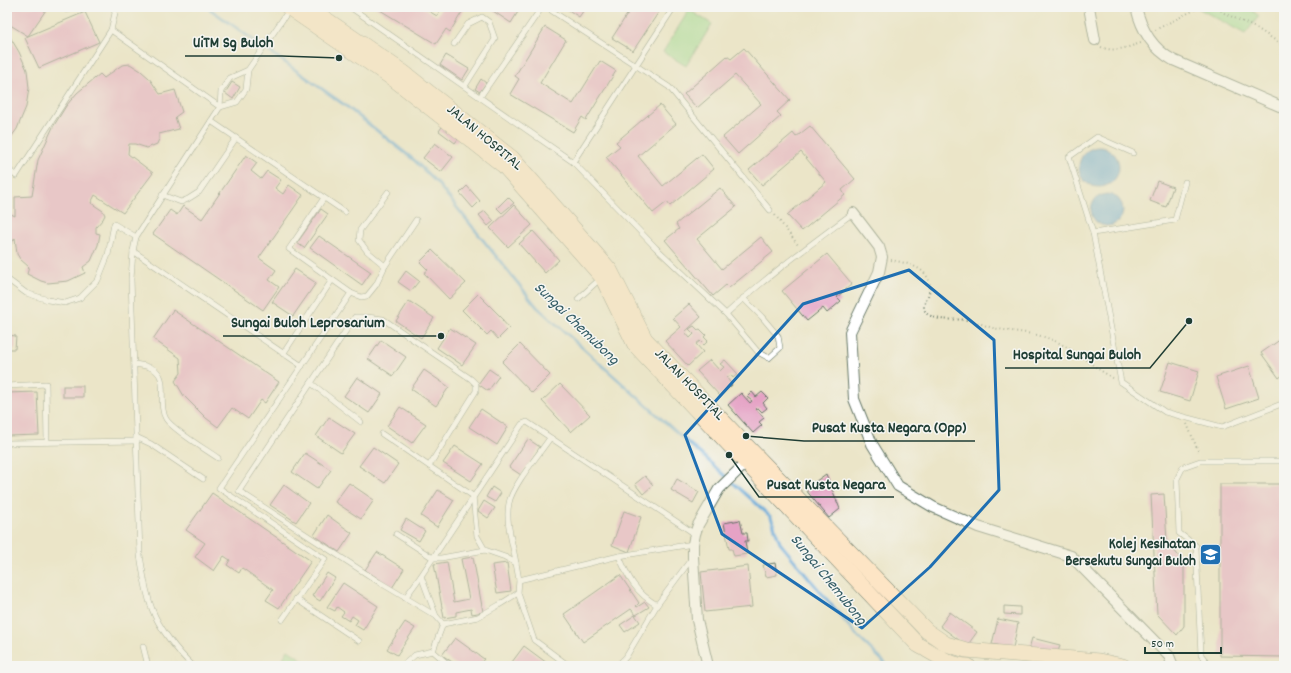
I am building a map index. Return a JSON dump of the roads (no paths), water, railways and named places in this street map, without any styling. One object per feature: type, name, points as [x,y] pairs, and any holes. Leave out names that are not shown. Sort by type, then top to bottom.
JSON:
[{"type":"main road","name":"JALAN HOSPITAL","points":[[308,7],[403,72],[512,158],[606,273],[645,339],[747,462],[918,645],[940,657],[962,666],[968,666]]},
{"type":"main road","name":"JALAN HOSPITAL","points":[[289,10],[396,81],[504,166],[606,273]]},
{"type":"main road","name":"JALAN HOSPITAL","points":[[747,462],[927,631],[946,644],[966,650],[1099,661],[1123,666]]},
{"type":"street","points":[[1089,7],[1095,40]]},
{"type":"street","points":[[1136,7],[1146,33],[1156,48],[1164,55],[1284,108]]},
{"type":"street","points":[[853,213],[880,247],[882,257],[879,272],[850,332],[854,399],[872,444],[898,486],[933,507],[978,527],[1071,556],[1169,656],[1173,666]]},
{"type":"street","points":[[708,666],[697,620],[693,557],[694,539],[698,525],[719,489],[747,462]]},
{"type":"lane","points":[[7,168],[16,176],[111,30],[115,12],[113,7]]},
{"type":"lane","points":[[350,7],[573,162],[656,248],[726,314],[758,352],[769,358],[780,348],[778,336],[743,298]]},
{"type":"lane","points":[[480,97],[542,7]]},
{"type":"lane","points":[[573,162],[674,7]]},
{"type":"lane","points":[[220,107],[237,102],[246,89],[248,70],[289,10]]},
{"type":"lane","points":[[552,11],[669,87],[770,210]]},
{"type":"lane","points":[[454,44],[468,24],[482,17],[489,22],[495,39],[465,86]]},
{"type":"lane","points":[[111,30],[220,107]]},
{"type":"lane","points":[[192,666],[182,656],[166,634],[152,609],[145,585],[140,554],[131,279],[133,251],[136,237],[220,107],[221,90],[230,78],[248,70]]},
{"type":"lane","points":[[211,121],[345,212]]},
{"type":"lane","points":[[1133,152],[1097,137],[1069,157],[1093,233],[1121,382],[1165,412],[1222,427],[1284,403]]},
{"type":"lane","points":[[162,195],[181,202],[199,192],[236,138]]},
{"type":"lane","points":[[1093,233],[1175,220],[1185,182]]},
{"type":"lane","points":[[385,266],[367,251],[359,240],[360,230],[388,192]]},
{"type":"lane","points":[[324,198],[288,249],[351,293],[361,297],[367,296],[376,285],[385,266],[416,220]]},
{"type":"lane","points":[[726,314],[743,298],[803,250],[853,213]]},
{"type":"lane","points":[[7,279],[26,293],[48,300],[65,303],[80,298],[98,280],[108,255],[114,224],[136,237]]},
{"type":"lane","points":[[133,251],[302,366]]},
{"type":"lane","points":[[578,299],[606,273]]},
{"type":"lane","points":[[283,354],[332,280]]},
{"type":"lane","points":[[282,620],[325,559],[219,488],[351,293]]},
{"type":"lane","points":[[429,466],[476,391],[476,384],[471,379],[383,319],[355,317],[239,491],[405,598],[436,616],[443,624]]},
{"type":"lane","points":[[134,364],[150,367],[157,372],[162,379],[162,408],[166,419],[175,429],[218,458]]},
{"type":"lane","points":[[311,383],[361,422]]},
{"type":"lane","points":[[7,386],[46,384],[47,442]]},
{"type":"lane","points":[[405,598],[522,424],[527,422],[694,539]]},
{"type":"lane","points":[[382,434],[473,496]]},
{"type":"lane","points":[[550,438],[514,489],[509,502],[508,517],[519,580],[518,593],[534,640],[569,666]]},
{"type":"lane","points":[[7,443],[136,439],[150,444],[203,479]]},
{"type":"lane","points":[[1210,666],[1201,655],[1196,546],[1179,533],[1177,479],[1183,467],[1200,460],[1284,461]]},
{"type":"lane","points":[[473,496],[476,536],[486,550]]},
{"type":"lane","points":[[396,534],[433,558],[486,550],[505,557],[516,564]]},
{"type":"lane","points":[[519,580],[694,539]]},
{"type":"lane","points":[[619,556],[626,573],[637,590],[647,600],[657,605]]},
{"type":"lane","points":[[618,666],[626,657],[657,605],[693,557]]},
{"type":"lane","points":[[421,576],[436,616]]},
{"type":"lane","points":[[443,624],[478,617],[518,593]]},
{"type":"lane","points":[[296,599],[359,641]]},
{"type":"lane","points":[[434,651],[443,624]]},
{"type":"lane","points":[[143,646],[148,666]]},
{"type":"lane","points":[[402,666],[415,655],[434,651]]},
{"type":"lane","points":[[434,651],[450,666]]},
{"type":"water","points":[[1099,147],[1110,150],[1116,156],[1119,167],[1116,178],[1110,184],[1099,187],[1088,184],[1082,178],[1079,167],[1082,156],[1088,150]]},
{"type":"water","points":[[1104,194],[1110,194],[1120,201],[1123,210],[1122,216],[1116,223],[1110,226],[1104,226],[1094,219],[1091,213],[1091,207],[1098,197]]},
{"type":"waterway","name":"Sungai Chemubong","points":[[207,7],[346,106],[414,160],[438,184],[537,307],[771,517],[780,543],[857,636],[888,666]]},
{"type":"place","name":"UiTM Sg Buloh","points":[[339,58]]},
{"type":"place","name":"Hospital Sungai Buloh","points":[[1189,321]]},
{"type":"place","name":"Sungai Buloh Leprosarium","points":[[441,336]]},
{"type":"place","name":"Pusat Kusta Negara (Opp)","points":[[746,436]]},
{"type":"place","name":"Pusat Kusta Negara","points":[[729,455]]},
{"type":"place","name":"Kolej Kesihatan Bersekutu Sungai Buloh","points":[[1211,554]]}]
